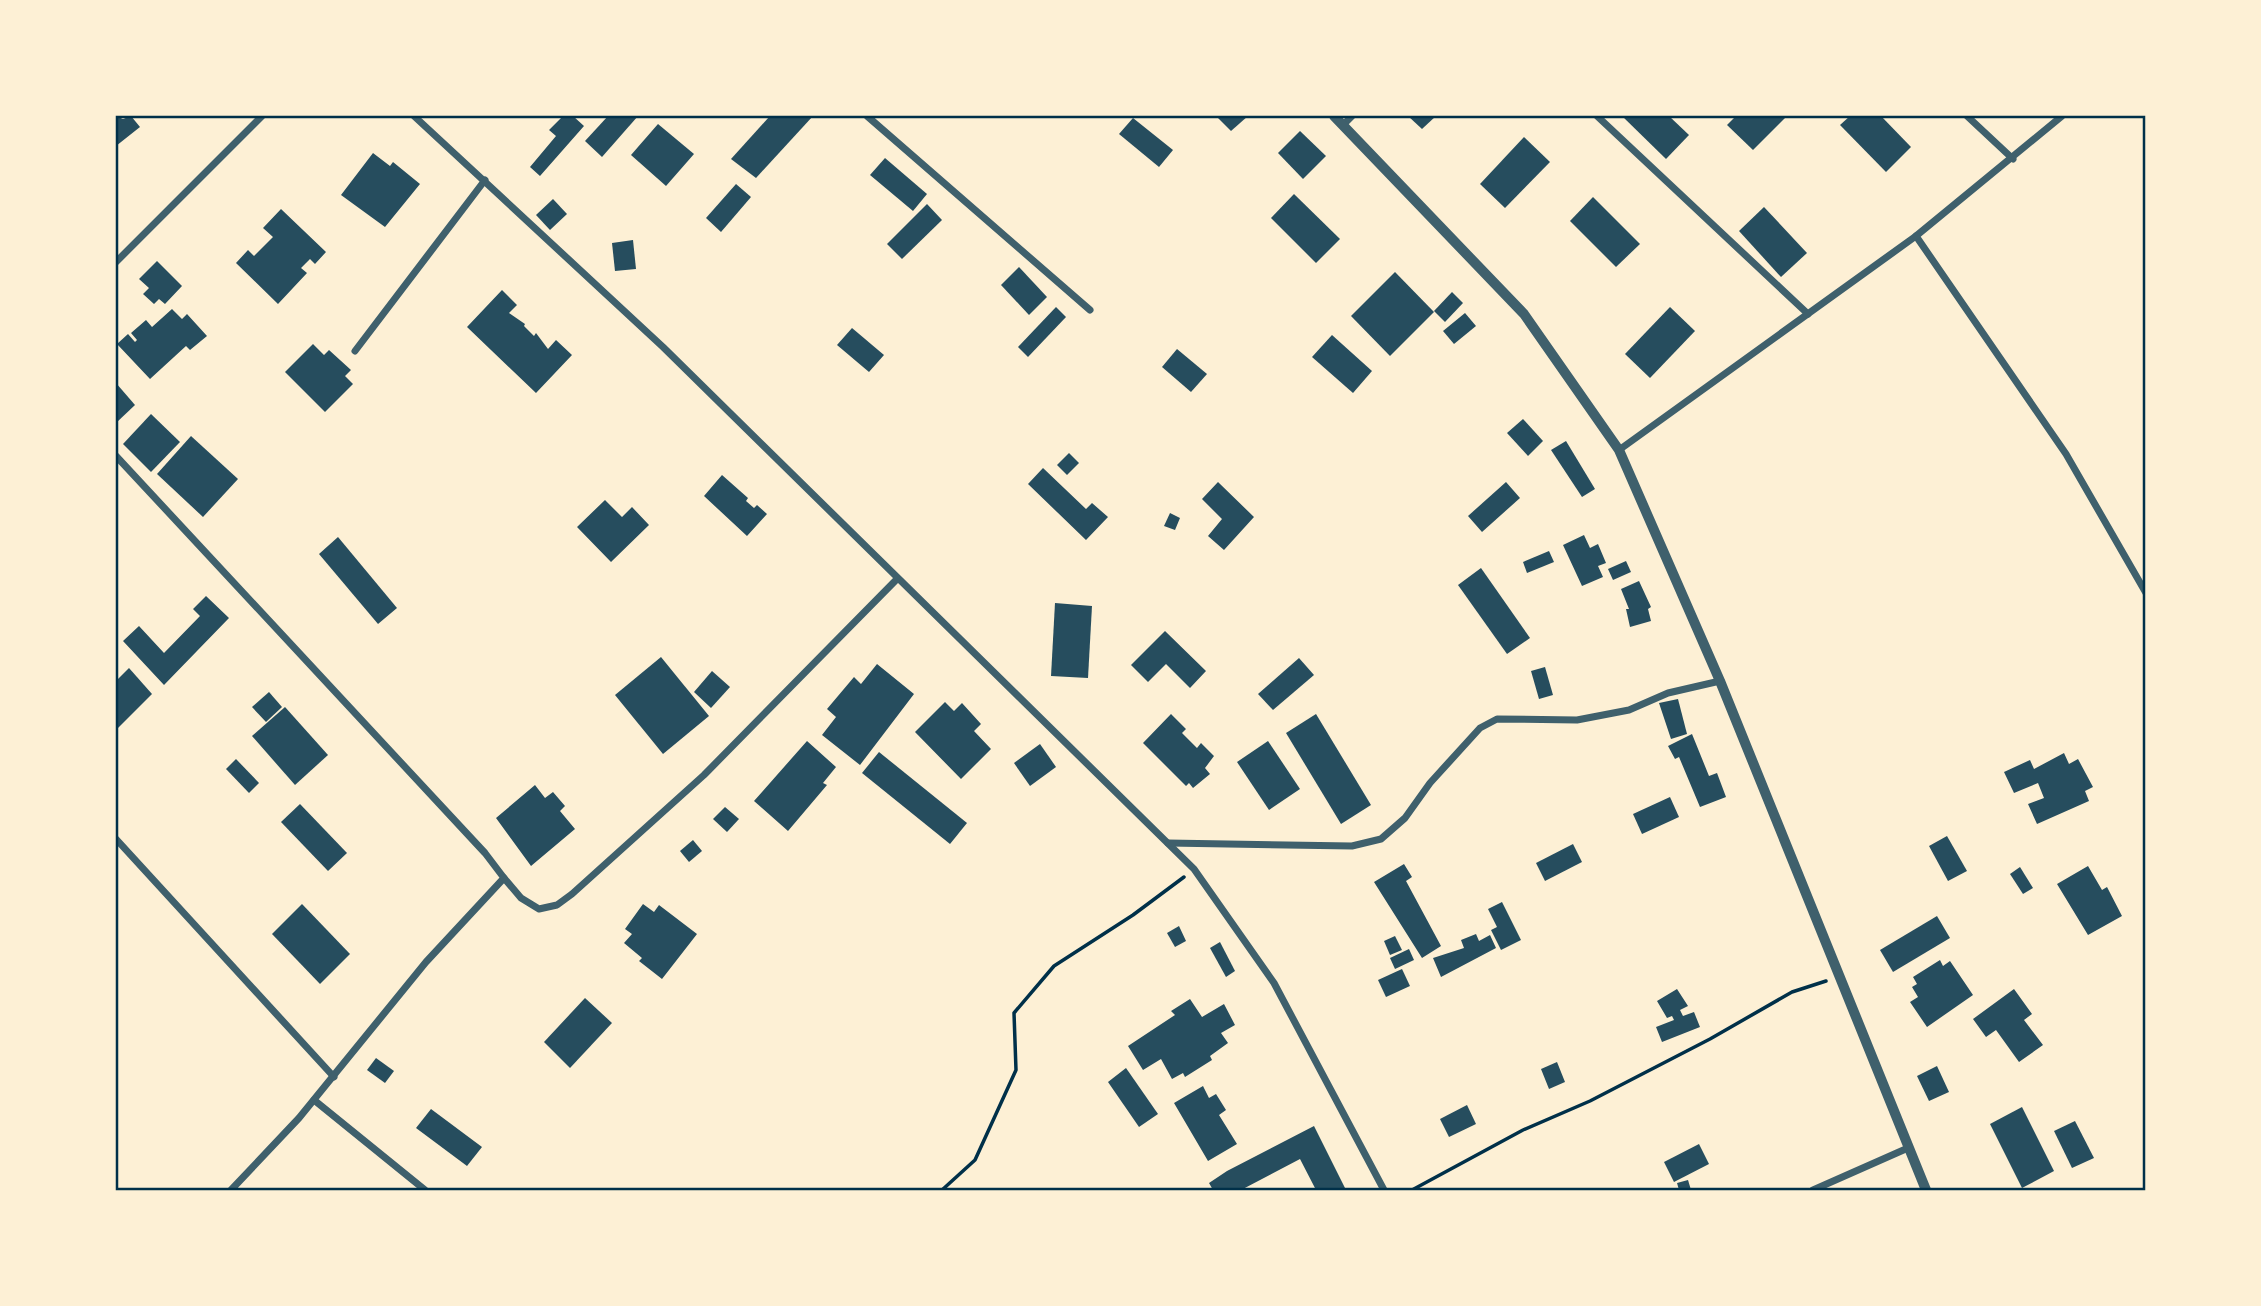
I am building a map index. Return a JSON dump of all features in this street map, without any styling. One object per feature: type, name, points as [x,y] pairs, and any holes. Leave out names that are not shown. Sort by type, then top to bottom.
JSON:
[{"type":"street","points":[[116,262],[262,116]]},
{"type":"street","points":[[414,116],[663,347],[1194,869],[1274,983],[1384,1191]]},
{"type":"street","points":[[867,116],[1090,310]]},
{"type":"street","points":[[1334,116],[1524,314],[1619,450],[1720,681],[1926,1191]]},
{"type":"street","points":[[1343,125],[1352,116]]},
{"type":"street","points":[[1597,116],[1808,314]]},
{"type":"street","points":[[1967,116],[2012,159]]},
{"type":"street","points":[[1619,450],[1916,236],[2062,116]]},
{"type":"street","points":[[355,351],[485,180]]},
{"type":"street","points":[[1916,236],[2066,454],[2146,593]]},
{"type":"street","points":[[116,456],[485,853],[521,898],[539,909],[557,905],[572,894],[704,775],[897,579]]},
{"type":"street","points":[[1168,844],[1352,846],[1381,839],[1405,818],[1430,783],[1480,728],[1497,719],[1577,720],[1629,710],[1668,693],[1720,681]]},
{"type":"street","points":[[116,838],[334,1077]]},
{"type":"street","points":[[231,1191],[334,1077],[426,962],[504,878]]},
{"type":"street","points":[[314,1100],[425,1191]]},
{"type":"street","points":[[1813,1191],[1908,1148]]},
{"type":"path","points":[[942,1191],[975,1160],[1016,1070],[1014,1013],[1054,966],[1133,915],[1194,869]]},
{"type":"path","points":[[1412,1191],[1523,1130],[1590,1101],[1710,1040],[1792,992],[1838,977]]},
{"type":"building","points":[[116,116],[123,119],[131,116],[140,127],[116,146]]},
{"type":"building","points":[[563,116],[573,116],[584,126],[540,176],[530,167],[556,136],[549,130]]},
{"type":"building","points":[[608,116],[638,116],[602,157],[585,141]]},
{"type":"building","points":[[770,116],[813,116],[756,178],[731,159]]},
{"type":"building","points":[[1216,116],[1248,116],[1231,131]]},
{"type":"building","points":[[1408,116],[1436,116],[1422,129]]},
{"type":"building","points":[[1622,116],[1669,116],[1689,135],[1666,159]]},
{"type":"building","points":[[1736,116],[1787,116],[1753,150],[1727,125]]},
{"type":"building","points":[[1850,116],[1881,116],[1911,147],[1886,172],[1840,125]]},
{"type":"building","points":[[1133,118],[1173,150],[1159,167],[1119,134]]},
{"type":"building","points":[[658,124],[694,154],[666,186],[631,155]]},
{"type":"building","points":[[1300,131],[1326,156],[1303,179],[1278,153]]},
{"type":"building","points":[[1524,137],[1550,162],[1505,208],[1480,184]]},
{"type":"building","points":[[373,153],[390,166],[393,162],[420,184],[385,227],[341,195]]},
{"type":"building","points":[[885,158],[927,194],[913,211],[870,175]]},
{"type":"building","points":[[736,184],[751,197],[721,232],[706,218]]},
{"type":"building","points":[[1294,194],[1340,239],[1316,263],[1271,218]]},
{"type":"building","points":[[1593,197],[1640,244],[1616,267],[1570,221]]},
{"type":"building","points":[[553,199],[567,214],[550,230],[536,215]]},
{"type":"building","points":[[927,204],[942,220],[902,259],[887,244]]},
{"type":"building","points":[[1764,207],[1807,253],[1781,277],[1739,231]]},
{"type":"building","points":[[281,209],[326,252],[315,264],[310,259],[301,268],[307,273],[278,304],[236,263],[248,250],[254,256],[273,237],[263,228]]},
{"type":"building","points":[[633,240],[636,269],[615,271],[612,243]]},
{"type":"building","points":[[157,261],[182,286],[165,304],[159,299],[154,304],[143,294],[149,288],[139,279]]},
{"type":"building","points":[[1019,267],[1047,297],[1029,315],[1001,285]]},
{"type":"building","points":[[1395,272],[1434,312],[1390,356],[1351,316]]},
{"type":"building","points":[[502,290],[517,305],[509,313],[525,324],[534,336],[536,333],[548,349],[556,340],[572,355],[536,393],[467,327]]},
{"type":"building","points":[[1452,292],[1463,303],[1445,322],[1434,311]]},
{"type":"building","points":[[1056,307],[1066,317],[1028,357],[1018,347]]},
{"type":"building","points":[[1670,307],[1695,331],[1650,378],[1625,354]]},
{"type":"building","points":[[172,309],[182,319],[187,314],[207,336],[190,350],[186,346],[150,379],[117,344],[128,334],[135,342],[137,340],[131,333],[146,320],[152,327]]},
{"type":"building","points":[[1465,313],[1476,326],[1454,344],[1443,331]]},
{"type":"building","points":[[852,328],[884,355],[869,372],[837,345]]},
{"type":"building","points":[[1332,335],[1372,371],[1353,393],[1312,357]]},
{"type":"building","points":[[313,344],[324,355],[329,350],[351,370],[345,376],[353,384],[325,412],[285,372]]},
{"type":"building","points":[[1177,349],[1207,374],[1191,392],[1162,367]]},
{"type":"building","points":[[116,383],[135,405],[116,423]]},
{"type":"building","points":[[151,414],[180,442],[151,472],[123,444]]},
{"type":"building","points":[[1523,419],[1543,441],[1528,456],[1507,433]]},
{"type":"building","points":[[191,436],[238,479],[203,517],[157,474]]},
{"type":"building","points":[[1566,441],[1595,489],[1582,497],[1551,450]]},
{"type":"building","points":[[1069,453],[1079,463],[1067,475],[1057,465]]},
{"type":"building","points":[[1043,468],[1086,509],[1092,503],[1108,517],[1086,540],[1028,484]]},
{"type":"building","points":[[722,475],[748,498],[746,501],[754,508],[757,505],[767,514],[747,536],[704,496]]},
{"type":"building","points":[[1218,482],[1254,517],[1224,550],[1208,536],[1222,519],[1202,499]]},
{"type":"building","points":[[1506,482],[1520,498],[1482,532],[1468,516]]},
{"type":"building","points":[[605,500],[622,517],[632,507],[649,525],[611,562],[577,527]]},
{"type":"building","points":[[1170,513],[1180,518],[1175,530],[1164,526]]},
{"type":"building","points":[[1584,535],[1590,548],[1598,544],[1606,563],[1598,566],[1603,577],[1582,586],[1563,545]]},
{"type":"building","points":[[338,537],[397,608],[378,624],[319,554]]},
{"type":"building","points":[[1549,551],[1554,562],[1527,573],[1523,562]]},
{"type":"building","points":[[1626,561],[1631,572],[1613,580],[1608,569]]},
{"type":"building","points":[[1481,568],[1530,638],[1507,654],[1458,585]]},
{"type":"building","points":[[1639,581],[1651,607],[1648,609],[1651,621],[1630,627],[1626,609],[1629,609],[1621,589]]},
{"type":"building","points":[[206,596],[229,618],[164,685],[123,641],[139,626],[164,653],[200,616],[193,609]]},
{"type":"building","points":[[1055,603],[1092,606],[1088,678],[1051,676]]},
{"type":"building","points":[[1165,631],[1206,671],[1190,688],[1166,664],[1148,682],[1131,665]]},
{"type":"building","points":[[661,657],[709,716],[663,754],[615,695]]},
{"type":"building","points":[[1299,658],[1314,675],[1273,710],[1258,694]]},
{"type":"building","points":[[877,664],[914,694],[860,765],[822,735],[836,717],[827,709],[854,677],[861,684]]},
{"type":"building","points":[[1545,667],[1553,695],[1539,699],[1531,671]]},
{"type":"building","points":[[129,668],[152,694],[116,730],[116,681]]},
{"type":"building","points":[[712,671],[730,687],[711,708],[694,692]]},
{"type":"building","points":[[269,692],[282,707],[266,722],[252,707]]},
{"type":"building","points":[[1678,699],[1687,734],[1671,739],[1659,703]]},
{"type":"building","points":[[945,702],[954,711],[962,703],[981,724],[974,731],[991,749],[961,779],[915,732]]},
{"type":"building","points":[[285,707],[328,755],[295,785],[252,736]]},
{"type":"building","points":[[1171,714],[1186,729],[1182,733],[1197,748],[1201,743],[1214,756],[1205,768],[1210,774],[1193,788],[1189,783],[1186,786],[1143,743]]},
{"type":"building","points":[[1316,714],[1371,805],[1341,824],[1286,733]]},
{"type":"building","points":[[1692,734],[1709,776],[1717,773],[1726,797],[1700,807],[1679,757],[1675,759],[1668,746]]},
{"type":"building","points":[[807,741],[836,767],[823,783],[827,785],[788,831],[754,801]]},
{"type":"building","points":[[1268,741],[1300,789],[1269,810],[1237,762]]},
{"type":"building","points":[[1040,744],[1056,767],[1030,786],[1014,763]]},
{"type":"building","points":[[879,752],[967,823],[950,844],[862,773]]},
{"type":"building","points":[[2064,753],[2069,764],[2078,759],[2093,787],[2085,791],[2089,801],[2037,824],[2028,804],[2044,798],[2038,783],[2014,793],[2004,772],[2030,760],[2034,769]]},
{"type":"building","points":[[236,759],[259,783],[249,793],[226,769]]},
{"type":"building","points":[[535,785],[545,798],[553,792],[565,806],[560,811],[575,829],[531,866],[496,818]]},
{"type":"building","points":[[1670,797],[1679,817],[1642,834],[1633,814]]},
{"type":"building","points":[[300,804],[347,853],[328,871],[281,822]]},
{"type":"building","points":[[725,807],[739,819],[727,832],[713,819]]},
{"type":"building","points":[[1947,836],[1967,871],[1948,881],[1929,846]]},
{"type":"building","points":[[693,840],[702,851],[689,862],[680,851]]},
{"type":"building","points":[[1573,844],[1582,862],[1545,881],[1536,863]]},
{"type":"building","points":[[1404,864],[1412,877],[1406,881],[1441,946],[1422,958],[1374,882]]},
{"type":"building","points":[[2088,866],[2102,890],[2107,887],[2122,916],[2088,935],[2057,884]]},
{"type":"building","points":[[2020,867],[2033,888],[2023,894],[2010,874]]},
{"type":"building","points":[[1502,902],[1521,940],[1501,950],[1491,930],[1497,927],[1488,909]]},
{"type":"building","points":[[302,904],[350,954],[320,984],[272,934]]},
{"type":"building","points":[[643,904],[654,912],[659,905],[697,934],[662,979],[639,961],[642,958],[624,943],[632,934],[625,929]]},
{"type":"building","points":[[1937,916],[1950,938],[1893,972],[1880,950]]},
{"type":"building","points":[[1179,926],[1186,941],[1175,947],[1167,933]]},
{"type":"building","points":[[1476,934],[1479,941],[1490,935],[1496,948],[1441,977],[1433,958],[1464,948],[1461,940]]},
{"type":"building","points":[[1395,936],[1402,950],[1390,955],[1384,941]]},
{"type":"building","points":[[1220,942],[1235,971],[1226,977],[1210,948]]},
{"type":"building","points":[[1409,949],[1414,960],[1395,969],[1390,958]]},
{"type":"building","points":[[1940,960],[1943,966],[1950,961],[1973,995],[1927,1027],[1910,1002],[1918,997],[1912,987],[1917,984],[1913,977]]},
{"type":"building","points":[[1402,969],[1410,986],[1386,997],[1378,980]]},
{"type":"building","points":[[1677,989],[1688,1006],[1680,1010],[1683,1016],[1694,1012],[1700,1027],[1662,1042],[1656,1027],[1674,1020],[1672,1016],[1667,1018],[1657,1001]]},
{"type":"building","points":[[2014,989],[2032,1014],[2024,1020],[2043,1045],[2019,1062],[1996,1030],[1986,1037],[1973,1019]]},
{"type":"building","points":[[585,998],[612,1023],[570,1068],[544,1042]]},
{"type":"building","points":[[1190,999],[1202,1017],[1224,1004],[1235,1025],[1221,1033],[1228,1043],[1210,1056],[1212,1060],[1185,1077],[1183,1073],[1172,1079],[1161,1059],[1143,1070],[1128,1046],[1175,1015],[1171,1011]]},
{"type":"building","points":[[376,1058],[394,1071],[385,1083],[367,1070]]},
{"type":"building","points":[[1557,1062],[1565,1082],[1549,1089],[1541,1069]]},
{"type":"building","points":[[1937,1066],[1949,1092],[1929,1101],[1917,1076]]},
{"type":"building","points":[[1126,1068],[1158,1114],[1139,1127],[1108,1082]]},
{"type":"building","points":[[1203,1086],[1209,1098],[1216,1094],[1226,1110],[1219,1115],[1237,1144],[1208,1161],[1174,1103]]},
{"type":"building","points":[[1467,1105],[1476,1124],[1449,1137],[1440,1119]]},
{"type":"building","points":[[2022,1107],[2054,1171],[2022,1188],[1990,1124]]},
{"type":"building","points":[[431,1109],[482,1147],[467,1166],[416,1128]]},
{"type":"building","points":[[2075,1121],[2094,1158],[2072,1168],[2054,1131]]},
{"type":"building","points":[[1314,1126],[1346,1190],[1316,1190],[1300,1159],[1241,1190],[1213,1190],[1209,1183],[1227,1171]]},
{"type":"building","points":[[1699,1144],[1709,1164],[1674,1182],[1664,1162]]},
{"type":"building","points":[[1688,1180],[1691,1190],[1679,1190],[1677,1183]]}]
